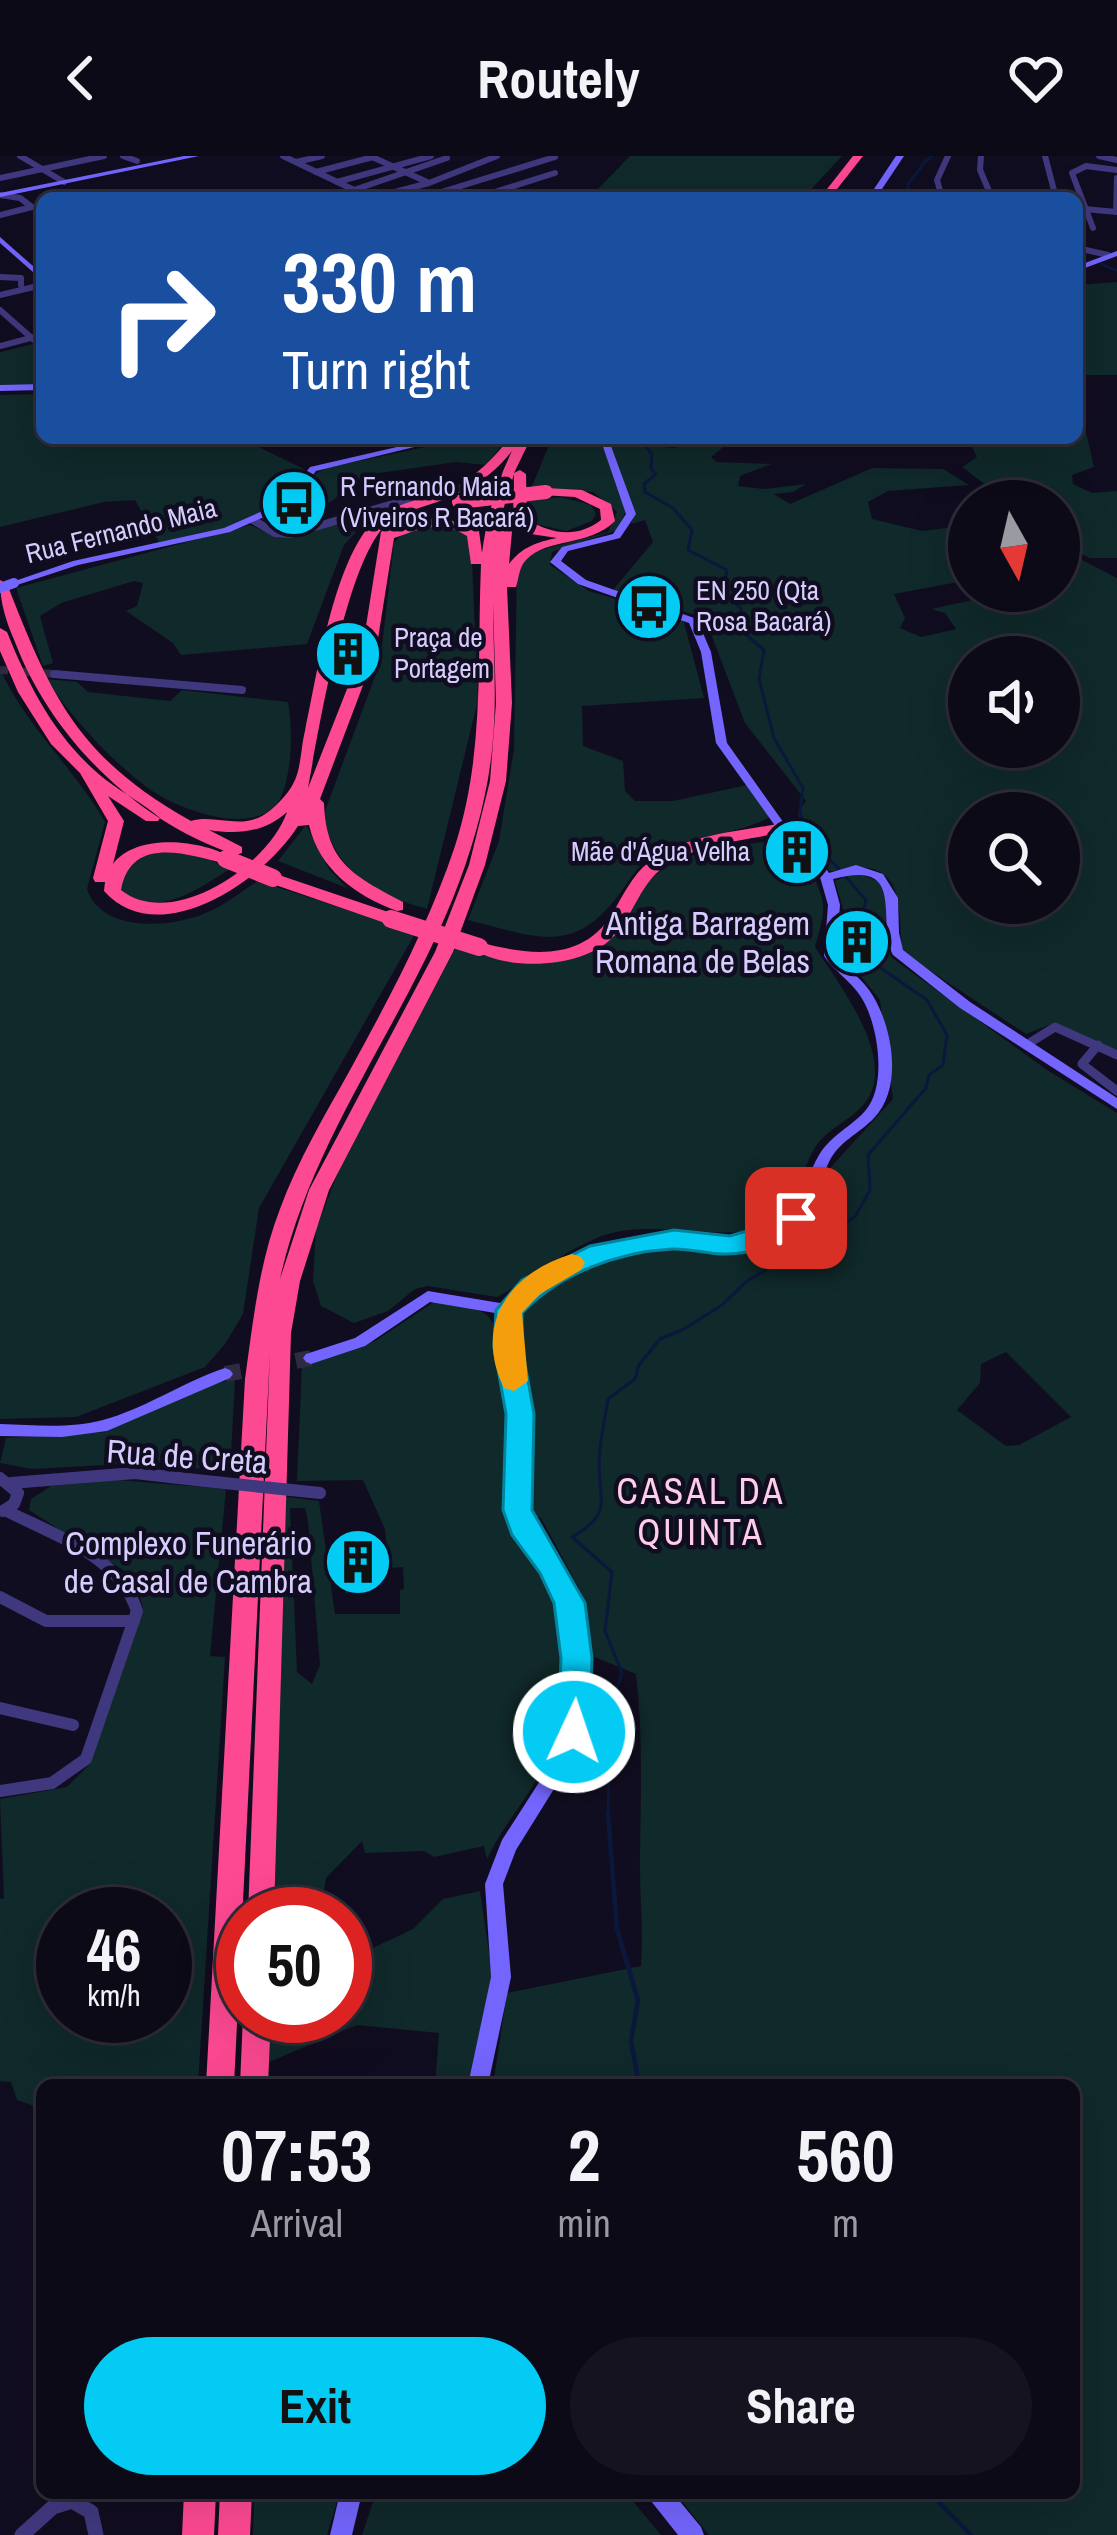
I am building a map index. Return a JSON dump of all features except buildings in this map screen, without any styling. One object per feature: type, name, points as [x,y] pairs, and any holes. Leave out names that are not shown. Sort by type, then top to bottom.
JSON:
[{"type":"highway","points":[[830,192],[858,156]]},
{"type":"highway","points":[[842,192],[869,156]]},
{"type":"highway","points":[[231,855],[170,846],[142,851],[113,873],[112,890],[128,904],[166,910],[208,896],[282,839],[295,812],[310,739],[346,655],[359,594],[357,568],[380,524],[400,511],[473,485],[497,465],[512,444]]},
{"type":"highway","points":[[220,2079],[256,1379],[268,1279],[298,1187],[407,986],[460,863],[480,781],[488,703],[485,588],[494,512],[522,444]]},
{"type":"highway","points":[[263,1887],[280,1334],[290,1281],[319,1190],[444,952],[477,865],[498,781],[504,703],[502,548],[520,474],[536,444]]},
{"type":"highway","points":[[520,474],[523,491],[517,512],[526,527],[569,535],[597,524],[601,514],[586,500],[546,494]]},
{"type":"highway","points":[[380,524],[418,510],[546,494],[592,497],[606,507],[608,520],[586,536],[521,554],[511,570],[510,602],[502,625]]},
{"type":"highway","points":[[87,775],[116,821],[102,874],[102,893],[121,910],[140,916],[193,911],[246,881],[292,843],[318,789],[369,651],[388,532],[408,518],[461,504]]},
{"type":"highway","points":[[384,548],[390,537],[409,526],[435,521],[460,525],[474,534],[476,570],[485,588]]},
{"type":"highway","points":[[5,585],[41,686],[69,730],[162,812],[231,855]]},
{"type":"highway","points":[[0,632],[30,705],[50,736],[118,799],[276,873],[537,958],[596,943],[643,877],[662,860],[721,843],[787,832]]},
{"type":"highway","points":[[162,812],[210,826],[249,827],[282,811],[302,774]]},
{"type":"highway","points":[[318,789],[320,845],[346,877],[394,912]]},
{"type":"highway","points":[[254,2079],[256,2043]]},
{"type":"highway","points":[[198,2535],[200,2499]]},
{"type":"highway","points":[[234,2535],[236,2499]]},
{"type":"main road","points":[[0,195],[195,156]]},
{"type":"main road","points":[[876,192],[900,156]]},
{"type":"main road","points":[[1,237],[36,263]]},
{"type":"main road","points":[[1,237],[36,275]]},
{"type":"main road","points":[[1083,266],[1112,254]]},
{"type":"main road","points":[[0,390],[36,390]]},
{"type":"main road","name":"Rua Fernando Maia","points":[[5,585],[76,563],[186,543],[253,520],[293,499],[302,479],[314,470],[418,444]]},
{"type":"main road","points":[[479,2079],[501,1977],[494,1884],[508,1846],[563,1760],[574,1732],[578,1701],[569,1603],[551,1565],[522,1527],[517,1510],[520,1414],[508,1347],[509,1310],[531,1287],[599,1252],[674,1239],[730,1245],[786,1229],[796,1218],[828,1150],[872,1112],[883,1080],[872,1008],[830,956],[834,904],[826,877],[787,832],[717,734],[706,652],[693,621],[582,582],[555,562],[565,549],[617,536],[631,514],[604,444]]},
{"type":"main road","points":[[826,877],[850,870],[869,871],[886,884],[896,904],[894,947],[965,1004],[1117,1104]]},
{"type":"main road","points":[[922,970],[949,983],[1063,1067]]},
{"type":"main road","points":[[311,1358],[359,1342],[428,1296],[509,1310]]},
{"type":"main road","points":[[0,1430],[70,1431],[104,1426],[193,1383],[225,1374]]},
{"type":"main road","points":[[341,2535],[350,2499]]},
{"type":"main road","points":[[664,2499],[693,2535]]},
{"type":"street","points":[[20,156],[64,182]]},
{"type":"street","points":[[74,156],[87,160]]},
{"type":"street","points":[[0,178],[104,156]]},
{"type":"street","points":[[123,156],[137,161]]},
{"type":"street","points":[[283,156],[358,192]]},
{"type":"street","points":[[296,162],[322,156]]},
{"type":"street","points":[[316,172],[373,156],[450,192]]},
{"type":"street","points":[[337,182],[431,156]]},
{"type":"street","points":[[395,192],[497,156]]},
{"type":"street","points":[[941,192],[937,180],[948,156]]},
{"type":"street","points":[[981,156],[980,170],[989,192]]},
{"type":"street","points":[[1045,156],[1054,192]]},
{"type":"street","points":[[1099,156],[1117,160]]},
{"type":"street","points":[[354,190],[445,157],[513,187]]},
{"type":"street","points":[[440,192],[554,157]]},
{"type":"street","points":[[1063,163],[1117,179],[1116,212],[1083,206]]},
{"type":"street","points":[[1076,192],[1071,179],[1077,167]]},
{"type":"street","points":[[0,168],[14,175]]},
{"type":"street","points":[[496,192],[555,173]]},
{"type":"street","points":[[522,184],[526,192]]},
{"type":"street","points":[[0,195],[20,198],[32,207],[0,214]]},
{"type":"street","points":[[1083,210],[1093,227],[1083,226]]},
{"type":"street","points":[[0,277],[21,278],[21,285]]},
{"type":"street","points":[[0,293],[36,284]]},
{"type":"street","points":[[0,310],[36,337]]},
{"type":"street","points":[[0,348],[36,339]]},
{"type":"street","points":[[253,520],[274,533],[291,534],[410,499],[406,485]]},
{"type":"street","points":[[54,674],[242,690]]},
{"type":"street","points":[[1030,1042],[1055,1027],[1117,1055]]},
{"type":"street","points":[[1098,1046],[1082,1064],[1117,1091]]},
{"type":"street","name":"Rua de Creta","points":[[6,1493],[52,1481],[135,1473],[320,1493]]},
{"type":"street","points":[[0,1791],[52,1784],[86,1759],[134,1622],[136,1603],[128,1582],[22,1519],[6,1493]]},
{"type":"street","points":[[0,1598],[44,1621],[134,1622]]},
{"type":"street","points":[[0,1708],[73,1725]]},
{"type":"street","points":[[22,2535],[53,2507],[72,2501],[91,2512],[96,2535]]},
{"type":"green space","points":[[630,156],[842,156],[809,192],[595,192]]},
{"type":"green space","points":[[1117,282],[1117,375],[1083,375],[1083,285]]},
{"type":"green space","points":[[36,343],[36,384],[0,386],[0,352]]},
{"type":"green space","points":[[36,394],[36,444],[252,444],[304,469],[297,476],[274,479],[278,487],[295,486],[268,512],[188,538],[150,545],[159,542],[135,500],[104,502],[0,527],[0,395]]},
{"type":"green space","points":[[1083,419],[1094,467],[1072,475],[1073,480],[979,480],[962,467],[977,457],[968,444],[1083,444]]},
{"type":"green space","points":[[440,444],[502,444],[486,465],[456,462],[365,475],[329,503],[302,512],[319,525],[281,532],[262,519],[299,501],[315,474]]},
{"type":"green space","points":[[550,444],[602,444],[627,509],[617,530],[552,552],[550,565],[589,591],[683,619],[704,698],[582,706],[583,746],[623,761],[625,791],[635,801],[673,801],[747,785],[770,817],[656,853],[589,925],[554,937],[468,920],[499,841],[514,749],[517,565],[537,551],[608,532],[617,512],[593,492],[530,491]]},
{"type":"green space","points":[[606,444],[676,448],[677,444],[727,444],[711,457],[717,462],[771,464],[740,476],[738,486],[765,489],[806,484],[793,492],[774,494],[790,504],[872,468],[943,469],[961,480],[948,480],[948,487],[888,491],[868,502],[872,519],[922,531],[948,528],[948,584],[894,594],[905,618],[900,628],[921,637],[956,629],[945,613],[931,609],[948,605],[948,612],[1080,612],[1080,559],[1117,578],[1117,1051],[1054,1023],[1026,1034],[903,953],[898,903],[890,881],[869,868],[830,871],[806,845],[798,812],[806,801],[745,723],[705,618],[613,590],[653,542],[645,520],[631,524],[635,512]]},
{"type":"green space","points":[[1080,487],[1092,493],[1117,491],[1117,558],[1080,553]]},
{"type":"green space","points":[[561,497],[591,505],[596,514],[592,521],[566,531],[526,522],[524,501]]},
{"type":"green space","points":[[392,506],[364,523],[344,545],[307,644],[181,655],[173,643],[126,611],[137,606],[143,583],[134,581],[61,603],[40,616],[53,663],[43,666],[16,588],[250,525],[278,537]]},
{"type":"green space","points":[[448,525],[471,538],[478,700],[427,909],[361,879],[338,854],[322,819],[380,663],[394,543],[406,530]]},
{"type":"green space","points":[[0,669],[23,709],[105,822],[87,889],[107,914],[140,923],[176,921],[214,909],[258,881],[416,932],[259,1208],[243,1314],[225,1344],[205,1367],[76,1417],[0,1419]]},
{"type":"green space","points":[[46,679],[77,682],[88,692],[170,701],[182,690],[288,702],[291,749],[282,795],[271,809],[238,819],[178,805],[148,788],[106,751]]},
{"type":"green space","points":[[306,825],[329,869],[347,888],[278,861]]},
{"type":"green space","points":[[782,842],[781,860],[808,864],[823,905],[815,947],[862,1023],[875,1066],[873,1086],[864,1104],[816,1146],[781,1219],[738,1232],[649,1229],[608,1234],[497,1297],[428,1286],[415,1289],[388,1311],[354,1323],[321,1306],[313,1281],[316,1229],[340,1168],[457,945],[501,958],[583,954],[661,870],[704,852]]},
{"type":"green space","points":[[168,850],[199,855],[230,869],[190,893],[162,902],[133,898],[119,888],[131,859]]},
{"type":"green space","points":[[851,874],[882,885],[890,906],[892,958],[1047,1070],[1117,1113],[1117,2535],[709,2535],[680,2499],[1080,2499],[1080,2079],[494,2079],[507,1993],[641,1966],[642,1952],[636,1674],[592,1656],[580,1590],[541,1518],[530,1513],[532,1418],[514,1331],[523,1305],[610,1255],[671,1245],[737,1251],[775,1242],[798,1230],[831,1167],[893,1099],[880,1000],[840,950],[848,926],[835,881]],"holes":[[[1006,1352],[1071,1417],[1019,1445],[1006,1446],[957,1410],[980,1383],[981,1364]]]},
{"type":"green space","points":[[434,1302],[476,1309],[493,1324],[507,1395],[513,1510],[554,1592],[561,1623],[558,1640],[568,1651],[554,1739],[541,1771],[487,1859],[484,1846],[434,1857],[424,1851],[365,1853],[362,1841],[326,1878],[325,1887],[274,1887],[280,1496],[319,1501],[335,1614],[400,1614],[400,1590],[404,1589],[403,1567],[389,1568],[385,1529],[363,1480],[297,1481],[302,1365],[375,1341]],"holes":[[[290,1508],[305,1508],[320,1665],[312,1684],[297,1672]]]},
{"type":"green space","points":[[235,1380],[230,1473],[157,1462],[32,1469],[0,1463],[6,1438],[105,1432],[200,1385]]},
{"type":"green space","points":[[118,1480],[226,1489],[210,1656],[225,1657],[198,2079],[36,2079],[36,2107],[17,2100],[11,2082],[0,2081],[0,1899],[4,1898],[0,1799],[67,1787],[90,1764],[143,1608],[134,1577],[29,1510],[31,1499],[51,1486]]},
{"type":"green space","points":[[480,1891],[492,1974],[471,2079],[435,2079],[439,2033],[372,2026],[372,1948],[413,1929],[443,1899]]},
{"type":"green space","points":[[269,2043],[314,2043],[269,2062]]},
{"type":"green space","points":[[254,2499],[338,2499],[327,2535],[253,2535]]},
{"type":"green space","points":[[374,2499],[631,2499],[661,2535],[362,2535]]},
{"type":"waterway","points":[[923,164],[932,156]]},
{"type":"waterway","points":[[907,192],[922,166]]},
{"type":"waterway","points":[[1101,264],[1117,271]]},
{"type":"waterway","points":[[643,444],[652,454],[651,469],[656,474],[644,484],[645,492],[673,508],[692,530],[688,550],[727,570],[723,589],[741,609],[743,632],[764,650],[759,679],[774,738],[803,788],[800,811],[807,836],[839,869]]},
{"type":"waterway","points":[[608,1815],[610,1708],[622,1673],[605,1631],[612,1572],[572,1537],[598,1515],[599,1458],[608,1399],[635,1379],[639,1365],[660,1339],[684,1329],[722,1305],[747,1281],[855,1217],[870,1190],[868,1155],[926,1088],[929,1075],[943,1065],[947,1035],[927,1000],[849,946],[846,937],[861,922],[866,900],[845,876]]},
{"type":"waterway","points":[[608,1815],[617,1929],[638,2000],[631,2041],[638,2079]]},
{"type":"waterway","points":[[936,2499],[971,2535]]},
{"type":"tunnel","points":[[0,670],[54,674]]},
{"type":"tunnel","points":[[225,1374],[311,1358]]},
{"type":"slow traffic","points":[[514,1381],[509,1310],[531,1287],[572,1263]]},
{"type":"place","name":"R Fernando Maia (Viveiros R Bacará)","points":[[294,503]]},
{"type":"place","name":"EN 250 (Qta Rosa Bacará)","points":[[649,607]]},
{"type":"place","name":"Praça de Portagem","points":[[348,654]]},
{"type":"place","name":"Mãe d'Água Velha","points":[[797,852]]},
{"type":"place","name":"Antiga Barragem Romana de Belas","points":[[857,942]]},
{"type":"place","name":"Complexo Funerário de Casal de Cambra","points":[[358,1562]]},
{"type":"district","name":"CASAL DA QUINTA","points":[[701,1512]]},
{"type":"route","points":[[574,1732],[577,1658],[569,1603],[551,1565],[522,1527],[517,1510],[520,1414],[508,1347],[509,1310],[531,1287],[599,1252],[653,1240],[749,1242],[786,1229],[796,1218]]}]
